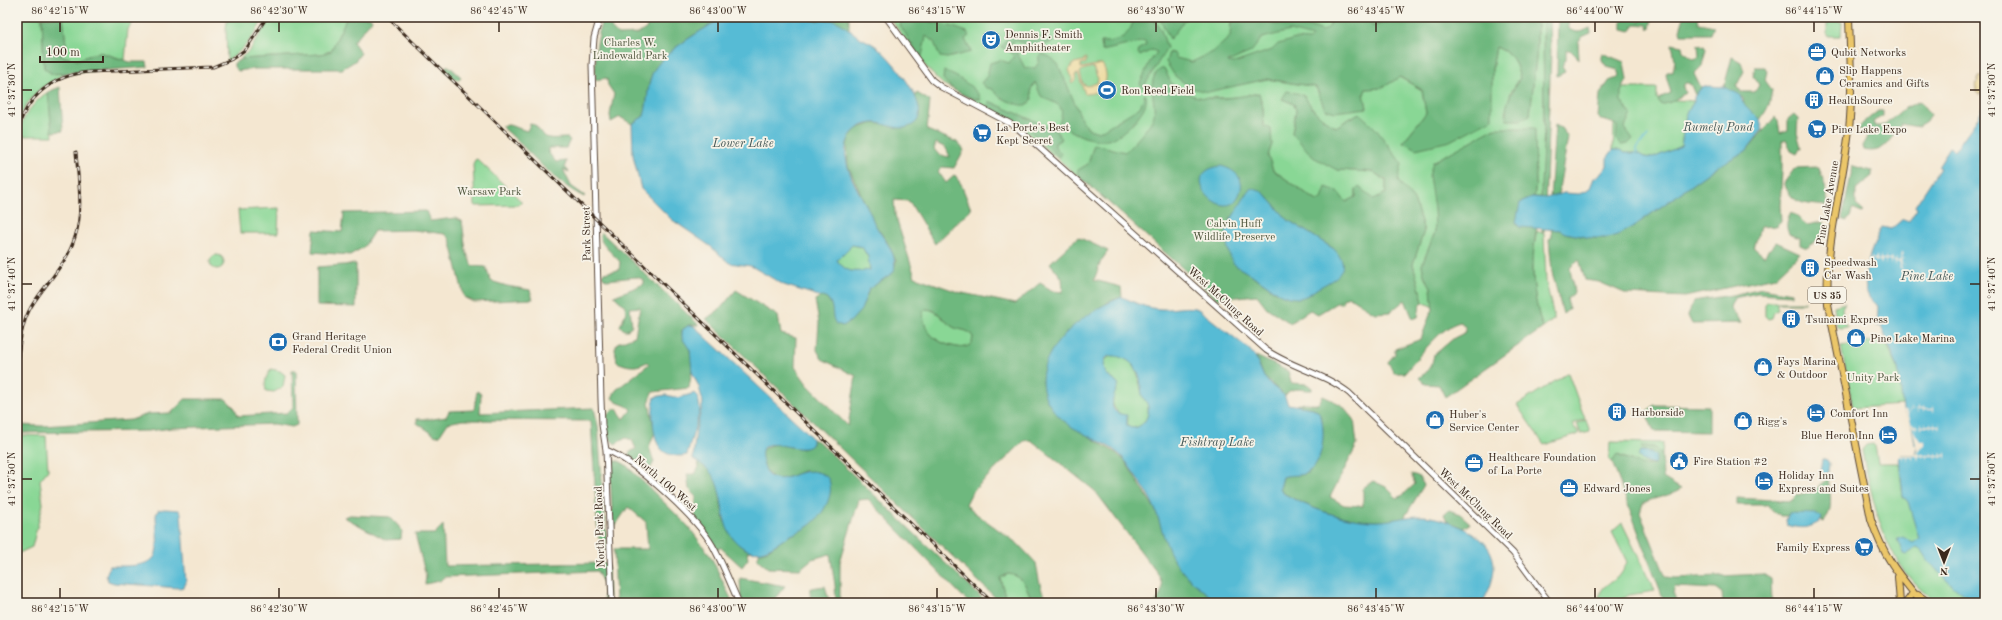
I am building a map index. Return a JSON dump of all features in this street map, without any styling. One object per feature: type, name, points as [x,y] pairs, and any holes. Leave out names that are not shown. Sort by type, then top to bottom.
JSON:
[{"type":"main road","name":"Pine Lake Avenue","points":[[1849,17],[1850,128],[1829,246],[1826,284],[1828,304],[1870,519],[1882,549],[1898,575],[1922,603]]},
{"type":"main road","points":[[1898,575],[1900,603]]},
{"type":"main road","name":"Pine Lake Avenue","points":[[1913,593],[1930,603]]},
{"type":"main road","points":[[1906,603],[1913,593]]},
{"type":"street","name":"Park Street","points":[[600,17],[592,54],[592,117],[600,393],[602,425],[606,450]]},
{"type":"street","name":"West McClung Road","points":[[886,17],[932,80],[941,87],[1015,126],[1266,350],[1284,362],[1331,381],[1349,393],[1513,553],[1550,603]]},
{"type":"street","name":"North Park Road","points":[[606,450],[612,603]]},
{"type":"street","name":"North 100 West","points":[[606,450],[618,455],[666,494],[693,519],[715,549],[739,603]]},
{"type":"green space","points":[[17,17],[42,17],[44,68],[52,74],[66,73],[40,89],[26,105],[17,123]]},
{"type":"green space","points":[[42,17],[63,17],[66,45],[61,56],[77,60],[99,52],[130,62],[147,62],[148,67],[52,74],[44,68]]},
{"type":"green space","points":[[63,17],[137,17],[128,29],[125,60],[99,52],[77,60],[61,56],[66,45]]},
{"type":"green space","points":[[228,17],[265,17],[249,41],[227,61],[226,28]]},
{"type":"green space","points":[[271,17],[347,17],[331,51],[321,54],[242,59],[241,58],[250,50]]},
{"type":"green space","points":[[347,17],[370,17],[372,20],[353,42],[361,53],[355,61],[342,69],[251,69],[238,71],[234,67],[234,63],[242,59],[321,54],[331,51]]},
{"type":"green space","name":"Charles W. Lindewald Park","points":[[602,17],[613,17],[611,28],[618,35],[638,34],[647,28],[644,17],[724,17],[674,49],[657,65],[650,79],[644,116],[632,124],[620,117],[611,122],[610,115],[614,94],[608,85],[607,78],[595,80],[596,49]]},
{"type":"green space","points":[[810,17],[849,17],[849,30],[835,23],[812,20]]},
{"type":"green space","name":"Calvin Huff Wildlife Preserve","points":[[889,17],[1342,17],[1340,31],[1233,86],[1267,79],[1316,87],[1325,109],[1367,108],[1364,94],[1366,89],[1382,88],[1399,77],[1422,90],[1426,113],[1403,142],[1491,119],[1492,69],[1496,47],[1510,55],[1520,78],[1511,92],[1505,114],[1530,115],[1537,48],[1537,17],[1543,17],[1544,128],[1542,197],[1534,197],[1536,184],[1534,128],[1446,155],[1433,162],[1435,232],[1422,265],[1424,275],[1431,287],[1433,307],[1423,302],[1413,264],[1424,231],[1414,200],[1398,181],[1359,113],[1336,127],[1317,114],[1304,95],[1282,99],[1294,104],[1296,110],[1292,133],[1337,170],[1373,172],[1386,181],[1386,193],[1374,199],[1356,190],[1356,197],[1346,203],[1337,191],[1317,201],[1273,170],[1268,156],[1272,144],[1264,126],[1263,108],[1259,93],[1241,97],[1210,98],[1179,114],[1357,243],[1342,303],[1286,302],[1249,290],[1218,296],[1018,125],[943,84],[921,61]]},
{"type":"green space","points":[[1134,17],[1152,17],[1161,30],[1167,48],[1143,88],[1140,84],[1149,63],[1157,52],[1152,50],[1140,56],[1138,53],[1139,49],[1146,45],[1145,41],[1102,51],[1101,42],[1113,41],[1123,37],[1130,29]]},
{"type":"green space","points":[[1159,17],[1187,17],[1170,39]]},
{"type":"green space","points":[[1229,17],[1266,17],[1272,24],[1300,23],[1323,31],[1329,27],[1333,17],[1366,17],[1373,26],[1402,17],[1537,17],[1537,48],[1530,115],[1521,120],[1507,120],[1506,109],[1520,78],[1510,55],[1496,47],[1492,69],[1492,119],[1450,141],[1416,149],[1403,142],[1426,113],[1422,90],[1400,77],[1382,88],[1366,89],[1364,94],[1367,108],[1335,112],[1325,109],[1316,87],[1267,79],[1208,92],[1191,88],[1175,76],[1166,62],[1169,52],[1175,54],[1176,58],[1192,62],[1213,52],[1230,37],[1231,20]],"holes":[[[1290,31],[1312,37],[1309,40],[1295,39],[1278,44],[1272,50],[1234,63],[1228,62],[1251,52],[1262,38]]]},
{"type":"green space","points":[[1366,17],[1402,17],[1373,26]]},
{"type":"green space","points":[[1543,17],[1550,17],[1551,53],[1544,233],[1542,232],[1541,185],[1544,128]]},
{"type":"green space","points":[[1558,17],[1568,17],[1569,29],[1572,31],[1580,32],[1590,28],[1591,33],[1582,37],[1578,42],[1579,59],[1570,50],[1566,50],[1566,59],[1562,66],[1565,72],[1557,76]]},
{"type":"green space","points":[[1622,17],[1635,17],[1639,21],[1645,19],[1646,17],[1652,17],[1650,29],[1649,30],[1647,25],[1635,24],[1630,31],[1622,29]]},
{"type":"green space","points":[[1684,17],[1698,17],[1699,23],[1714,26],[1711,34],[1681,34],[1680,30]]},
{"type":"green space","points":[[917,18],[967,32],[969,36],[965,39],[971,52],[947,58],[940,57],[934,42],[926,36],[922,56],[919,56],[900,25],[902,20]]},
{"type":"green space","points":[[1832,20],[1842,22],[1841,36],[1827,36],[1827,24]]},
{"type":"green space","points":[[1011,33],[1052,39],[1053,42],[1035,47],[1017,41],[1011,43],[1011,47],[1015,49],[1025,68],[1035,68],[1039,62],[1039,56],[1043,54],[1050,57],[1058,64],[1082,120],[1089,129],[1099,132],[1140,107],[1145,94],[1145,106],[1134,121],[1120,134],[1108,140],[1094,140],[1082,136],[1059,123],[1062,111],[1060,107],[1041,96],[1035,82],[1031,89],[1032,100],[1026,106],[1016,104],[999,96],[992,89],[986,88],[981,83],[987,76],[990,63],[1000,60],[1009,63],[1015,55],[1001,47]]},
{"type":"green space","points":[[1672,44],[1682,46],[1683,51],[1694,59],[1699,57],[1698,45],[1704,46],[1706,49],[1702,66],[1694,74],[1701,88],[1695,95],[1690,83],[1685,83],[1683,87],[1685,93],[1671,102],[1661,105],[1658,101],[1661,97],[1671,93],[1666,75],[1667,72],[1673,72],[1675,60]]},
{"type":"green space","points":[[1602,53],[1624,62],[1627,80],[1621,92],[1621,101],[1631,114],[1625,128],[1633,139],[1628,144],[1621,145],[1616,140],[1617,126],[1598,117],[1600,94],[1610,80],[1615,79],[1620,75],[1618,70],[1607,67],[1602,60]]},
{"type":"green space","points":[[1732,57],[1741,62],[1744,71],[1737,85],[1741,92],[1755,92],[1759,85],[1753,76],[1755,67],[1765,67],[1767,71],[1765,80],[1772,90],[1769,106],[1760,120],[1744,104],[1743,98],[1724,87]]},
{"type":"green space","points":[[446,66],[449,66],[461,77],[459,80],[454,79],[444,70]]},
{"type":"green space","points":[[1164,68],[1173,85],[1182,91],[1203,98],[1238,97],[1259,93],[1263,108],[1264,126],[1271,129],[1272,144],[1268,156],[1273,170],[1317,201],[1322,199],[1326,187],[1337,191],[1346,202],[1356,197],[1356,190],[1359,187],[1374,199],[1386,193],[1386,180],[1373,172],[1337,170],[1313,157],[1292,133],[1296,110],[1294,104],[1282,99],[1287,91],[1304,95],[1317,114],[1336,127],[1359,113],[1376,129],[1402,164],[1398,181],[1414,200],[1424,231],[1413,264],[1423,302],[1420,305],[1418,317],[1413,319],[1405,300],[1390,312],[1375,313],[1348,296],[1318,314],[1310,310],[1290,323],[1267,308],[1257,295],[1217,299],[1077,174],[1078,170],[1088,164],[1094,144],[1125,152],[1144,131],[1153,118],[1154,107],[1152,84],[1157,71]],"holes":[[[1248,191],[1263,192],[1288,220],[1334,249],[1312,292],[1306,296],[1276,292],[1235,265],[1230,219],[1237,212]]]},
{"type":"green space","points":[[944,71],[960,79],[971,87],[976,91],[981,100],[965,95],[950,87],[943,79]]},
{"type":"green space","points":[[60,87],[63,131],[52,132],[48,92]]},
{"type":"green space","points":[[1619,88],[1657,88],[1657,99],[1694,101],[1686,115],[1681,146],[1653,158],[1644,157],[1637,153],[1625,153],[1620,150],[1613,150],[1615,98]]},
{"type":"green space","points":[[48,92],[53,136],[19,136],[25,117],[33,105]]},
{"type":"green space","points":[[917,93],[930,101],[927,130],[957,142],[964,150],[954,168],[942,167],[938,171],[946,183],[955,175],[961,184],[971,209],[935,244],[909,201],[894,200],[895,215],[915,277],[958,292],[1015,304],[1040,283],[1053,291],[1063,292],[1062,278],[1050,263],[1078,237],[1108,251],[1101,261],[1094,280],[1121,287],[1122,297],[1108,302],[1048,401],[1054,411],[1064,421],[1116,453],[1125,461],[1155,509],[1175,562],[1181,570],[1217,603],[1176,603],[1173,601],[1168,603],[1155,603],[1162,588],[1158,574],[1095,491],[1031,440],[1024,441],[972,492],[966,504],[971,510],[1018,544],[1036,563],[1042,591],[1049,601],[1069,603],[1034,603],[1025,584],[1014,575],[1008,574],[1000,578],[1007,603],[1001,603],[706,319],[720,309],[736,290],[778,316],[781,334],[796,338],[795,367],[807,384],[848,426],[856,376],[822,359],[817,350],[819,323],[815,300],[822,296],[828,299],[832,305],[864,302],[869,289],[893,272],[896,261],[886,240],[875,225],[848,166],[847,145],[849,137],[856,129],[873,123],[880,124],[919,107],[915,97]],"holes":[[[936,143],[946,148],[950,157],[939,155],[934,149]],[[926,309],[938,313],[953,327],[969,332],[973,337],[972,343],[963,348],[940,342],[931,335],[925,325],[923,312]]]},
{"type":"green space","points":[[989,101],[1057,131],[1062,139],[1055,143],[1055,147],[1062,155],[1059,157],[1026,127],[990,108],[988,105]]},
{"type":"green space","points":[[1920,101],[1930,115],[1926,122],[1918,127],[1901,124],[1890,140],[1882,148],[1871,151],[1863,150],[1862,146],[1867,137],[1866,132],[1857,128],[1878,111],[1883,111],[1883,116],[1874,121],[1875,126],[1885,125],[1903,109]]},
{"type":"green space","points":[[1794,114],[1798,118],[1797,133],[1801,147],[1797,154],[1791,151],[1786,139],[1782,141],[1781,221],[1776,226],[1760,227],[1754,248],[1764,256],[1776,242],[1800,253],[1775,277],[1685,297],[1627,294],[1599,282],[1585,280],[1579,259],[1570,268],[1574,293],[1567,299],[1569,309],[1563,314],[1552,272],[1549,239],[1552,237],[1551,228],[1548,229],[1555,125],[1561,128],[1568,138],[1557,200],[1565,233],[1591,238],[1607,238],[1618,235],[1633,227],[1716,167],[1746,151],[1775,117],[1778,120],[1780,133],[1788,130],[1788,119]]},
{"type":"green space","points":[[530,124],[535,125],[545,137],[568,138],[570,140],[566,148],[549,148],[548,152],[556,162],[566,161],[565,167],[569,172],[563,169],[571,186],[585,196],[584,197],[551,174],[501,126],[509,125],[527,131]]},
{"type":"green space","points":[[1495,128],[1535,128],[1536,184],[1534,197],[1520,203],[1519,227],[1537,227],[1533,252],[1533,278],[1536,303],[1543,328],[1445,397],[1439,385],[1425,384],[1419,378],[1431,367],[1434,355],[1454,338],[1466,332],[1465,327],[1461,322],[1454,324],[1439,335],[1423,351],[1405,373],[1394,373],[1388,362],[1395,354],[1395,349],[1421,339],[1431,312],[1433,311],[1431,287],[1424,275],[1422,265],[1435,232],[1434,209],[1429,176],[1433,162]]},
{"type":"green space","name":"Warsaw Park","points":[[477,159],[521,201],[519,205],[475,205],[473,164]]},
{"type":"green space","points":[[1853,166],[1872,171],[1872,176],[1856,189],[1856,205],[1864,212],[1862,213],[1852,209],[1850,218],[1846,221],[1842,219]]},
{"type":"green space","points":[[1819,167],[1827,193],[1827,206],[1795,200],[1787,190],[1784,183],[1795,168]]},
{"type":"green space","points":[[279,208],[278,233],[240,233],[238,210]]},
{"type":"green space","points":[[426,211],[430,221],[455,218],[462,221],[466,251],[472,266],[486,267],[491,281],[507,286],[530,290],[533,299],[474,302],[464,297],[450,239],[445,234],[414,230],[374,231],[364,247],[350,255],[312,252],[314,230],[342,232],[344,213]]},
{"type":"green space","points":[[1791,212],[1807,225],[1823,222],[1824,227],[1822,234],[1807,248],[1800,245],[1800,238],[1789,234],[1787,223]]},
{"type":"green space","points":[[1537,231],[1544,234],[1546,282],[1553,313],[1553,320],[1543,328],[1536,305],[1533,280],[1533,255]]},
{"type":"green space","points":[[601,232],[699,325],[689,325],[682,330],[682,336],[690,350],[692,359],[689,388],[653,392],[649,403],[655,432],[649,447],[654,462],[650,469],[638,466],[627,457],[630,452],[636,449],[632,440],[626,438],[615,444],[604,433],[603,420],[613,409],[617,409],[624,419],[631,410],[627,406],[616,402],[612,398],[616,390],[649,364],[647,362],[632,366],[617,362],[615,349],[617,343],[635,336],[640,307],[630,308],[632,325],[628,330],[624,330],[620,326],[626,312],[625,306],[614,296],[644,284],[644,280],[637,277],[606,280],[602,276],[603,273],[619,270],[620,262],[603,244],[600,236]]},
{"type":"green space","points":[[852,245],[862,247],[868,257],[870,270],[851,271],[844,268],[837,260]]},
{"type":"green space","points":[[214,255],[220,255],[224,259],[224,265],[220,269],[214,269],[210,265],[210,259]]},
{"type":"green space","points":[[356,264],[356,307],[317,306],[317,267]]},
{"type":"green space","points":[[1762,288],[1791,293],[1791,295],[1758,293],[1734,298],[1730,307],[1741,323],[1692,324],[1688,316],[1693,301],[1732,295]]},
{"type":"green space","points":[[1767,302],[1805,303],[1777,303],[1777,308],[1779,309],[1774,312],[1772,318],[1768,319],[1765,316],[1765,304]]},
{"type":"green space","points":[[1845,303],[1842,308],[1844,323],[1849,327],[1840,328],[1837,327],[1834,306]]},
{"type":"green space","points":[[926,309],[934,311],[953,327],[969,332],[973,337],[972,343],[963,348],[940,342],[931,335],[925,325],[923,312]]},
{"type":"green space","name":"Unity Park","points":[[1885,340],[1898,368],[1904,405],[1853,408],[1841,346]]},
{"type":"green space","points":[[1117,355],[1124,358],[1134,366],[1138,375],[1143,396],[1148,406],[1148,412],[1145,420],[1142,424],[1135,428],[1127,426],[1128,418],[1118,412],[1114,407],[1112,396],[1117,389],[1117,382],[1107,376],[1104,368],[1105,361],[1109,357]]},
{"type":"green space","points":[[1256,356],[1288,371],[1291,383],[1307,384],[1312,388],[1312,390],[1297,389],[1290,391],[1285,396],[1264,377]]},
{"type":"green space","points":[[271,369],[280,371],[285,375],[283,387],[274,392],[266,391],[265,388],[266,379]]},
{"type":"green space","points":[[292,370],[296,370],[297,425],[292,427],[274,424],[172,428],[148,431],[17,433],[17,425],[43,426],[131,420],[148,414],[171,413],[185,399],[226,399],[235,408],[238,416],[287,413],[293,407]]},
{"type":"green space","points":[[1568,373],[1585,419],[1573,424],[1579,434],[1544,445],[1517,405]]},
{"type":"green space","points":[[477,391],[481,394],[480,413],[594,408],[598,426],[606,551],[598,536],[591,421],[462,420],[448,423],[440,435],[436,436],[417,423],[417,419],[446,417],[449,411],[474,410]]},
{"type":"green space","points":[[1323,396],[1342,405],[1354,419],[1357,445],[1330,497],[1344,505],[1363,506],[1363,488],[1373,481],[1386,487],[1397,498],[1403,495],[1415,484],[1411,474],[1418,476],[1424,485],[1404,518],[1388,521],[1373,521],[1341,517],[1311,507],[1283,493],[1280,488],[1283,477],[1305,474],[1311,470],[1316,464],[1322,447],[1323,428],[1320,413],[1313,408],[1296,405],[1304,403],[1318,404]]},
{"type":"green space","points":[[1654,405],[1709,406],[1709,432],[1654,431],[1646,413]]},
{"type":"green space","points":[[1586,420],[1590,432],[1581,434],[1577,424]]},
{"type":"green space","points":[[19,435],[46,436],[48,470],[40,480],[43,504],[32,547],[17,554],[17,454]]},
{"type":"green space","points":[[812,439],[819,442],[987,603],[969,603],[868,499],[859,500],[840,562],[840,603],[836,603],[830,554],[812,559],[800,569],[768,568],[757,559],[760,552],[768,550],[787,537],[809,526],[806,470],[782,479],[772,477],[764,467],[761,451],[770,445],[775,444],[802,449],[812,445]]},
{"type":"green space","points":[[1610,442],[1663,443],[1662,455],[1654,447],[1642,448],[1645,451],[1640,451],[1643,461],[1652,465],[1643,465],[1618,455],[1612,462],[1609,460]]},
{"type":"green space","points":[[1873,444],[1875,446],[1878,463],[1899,463],[1903,496],[1908,502],[1935,568],[1954,587],[1978,603],[1938,603],[1923,592],[1900,566],[1892,552],[1879,520],[1862,450],[1866,445]]},
{"type":"green space","points":[[1641,447],[1654,447],[1662,455],[1663,478],[1681,489],[1674,493],[1643,503],[1640,513],[1666,577],[1675,578],[1763,574],[1771,579],[1772,603],[1723,603],[1722,593],[1716,589],[1675,587],[1673,592],[1677,603],[1665,603],[1612,462],[1617,455],[1643,465],[1654,465],[1651,452],[1645,451]]},
{"type":"green space","points":[[613,461],[619,461],[626,465],[688,526],[711,557],[733,603],[616,603],[614,549],[648,549],[646,522],[628,507],[613,529],[610,469]]},
{"type":"green space","points":[[697,461],[712,473],[716,480],[724,520],[727,526],[743,548],[752,551],[747,552],[748,559],[742,567],[720,547],[718,550],[695,519],[696,496],[689,489],[687,474],[695,474],[699,467]]},
{"type":"green space","points":[[1828,479],[1830,507],[1824,522],[1821,521],[1822,517],[1790,513],[1788,516],[1781,516],[1766,505],[1737,505],[1737,498],[1791,501],[1797,495],[1813,491]]},
{"type":"green space","points":[[1449,510],[1460,514],[1470,523],[1468,526],[1464,528],[1447,521],[1444,514]]},
{"type":"green space","points":[[350,515],[390,517],[402,530],[401,539],[386,540],[344,517]]},
{"type":"green space","points":[[1622,523],[1655,591],[1629,595],[1616,603],[1599,603],[1599,597],[1603,588],[1621,574],[1627,562],[1612,532]]},
{"type":"green space","points":[[443,525],[445,566],[604,563],[608,564],[609,603],[604,603],[603,583],[597,571],[444,577],[440,581],[425,584],[426,576],[415,534],[434,534]]},
{"type":"green space","points":[[1008,574],[1014,575],[1025,584],[1034,603],[1007,603],[1000,578]]},
{"type":"green space","points":[[740,578],[785,586],[771,603],[741,603]]},
{"type":"green space","points":[[825,586],[830,603],[810,603],[811,588]]},
{"type":"sand","points":[[1086,58],[1086,63],[1081,64],[1081,68],[1102,64],[1106,75],[1106,80],[1101,88],[1097,91],[1085,94],[1078,74],[1075,75],[1076,80],[1072,84],[1071,81],[1073,80],[1069,70],[1074,63],[1084,61]],"holes":[[[1093,67],[1098,79],[1097,83],[1087,86],[1083,84],[1080,73],[1082,70]]]},
{"type":"sand","points":[[1979,77],[1985,77],[1985,82],[1980,95],[1976,92]]},
{"type":"water","name":"Lower Lake","points":[[724,17],[810,17],[812,20],[836,21],[875,46],[883,53],[900,72],[915,96],[919,107],[919,117],[914,124],[909,127],[899,128],[878,123],[866,124],[852,134],[847,144],[846,157],[849,171],[873,221],[890,248],[895,265],[894,272],[869,289],[861,310],[851,321],[843,326],[836,324],[834,321],[831,305],[828,299],[784,285],[751,266],[729,263],[710,246],[671,219],[641,189],[633,155],[632,124],[644,116],[652,74],[657,65],[674,49]],"holes":[[[852,245],[862,247],[868,257],[870,270],[848,270],[844,268],[837,260]]]},
{"type":"water","name":"Rumely Pond","points":[[1709,86],[1724,87],[1739,94],[1744,104],[1760,120],[1763,129],[1746,151],[1716,167],[1633,227],[1618,235],[1607,238],[1591,238],[1565,233],[1560,230],[1519,227],[1516,222],[1520,203],[1534,197],[1546,198],[1564,193],[1579,194],[1587,191],[1590,188],[1594,178],[1599,176],[1607,166],[1607,158],[1613,150],[1620,150],[1625,153],[1637,153],[1644,157],[1653,158],[1681,146],[1686,115],[1694,101],[1694,97],[1701,88]]},
{"type":"water","name":"Pine Lake","points":[[1985,104],[1985,603],[1978,602],[1970,598],[1954,587],[1919,549],[1917,548],[1906,555],[1903,554],[1897,539],[1903,537],[1913,543],[1919,539],[1908,502],[1903,496],[1899,457],[1901,455],[1915,455],[1917,446],[1915,445],[1912,426],[1903,410],[1898,368],[1881,326],[1877,326],[1878,306],[1870,299],[1866,290],[1865,280],[1869,257],[1882,227],[1891,229],[1903,219],[1909,221],[1917,209],[1915,206],[1940,168],[1938,166],[1950,147],[1955,150],[1976,121]]},
{"type":"water","points":[[1221,166],[1236,173],[1241,181],[1241,191],[1238,197],[1231,204],[1222,205],[1214,201],[1206,194],[1202,186],[1202,177],[1208,170]]},
{"type":"water","points":[[1251,188],[1263,192],[1288,220],[1334,249],[1340,256],[1342,263],[1340,273],[1336,277],[1307,295],[1299,298],[1293,298],[1278,293],[1235,265],[1228,247],[1226,236],[1227,227]]},
{"type":"water","name":"Fishtrap Lake","points":[[1122,297],[1141,305],[1156,309],[1189,307],[1198,309],[1249,349],[1256,358],[1264,377],[1284,395],[1288,404],[1313,408],[1320,413],[1323,437],[1317,461],[1305,474],[1283,477],[1280,488],[1283,493],[1304,504],[1348,518],[1378,521],[1425,516],[1445,521],[1472,532],[1489,548],[1493,557],[1493,578],[1482,603],[1217,603],[1180,569],[1172,557],[1152,503],[1127,463],[1114,450],[1071,427],[1048,403],[1042,384],[1045,365],[1054,348],[1068,331],[1085,317]],"holes":[[[1109,356],[1125,359],[1136,369],[1140,379],[1142,395],[1148,406],[1148,412],[1145,420],[1142,424],[1135,428],[1127,426],[1127,415],[1120,414],[1113,408],[1112,404],[1114,395],[1119,385],[1106,374],[1104,364],[1105,359]]]},
{"type":"water","points":[[689,325],[694,326],[808,433],[812,439],[812,445],[805,448],[768,445],[762,449],[762,458],[768,475],[781,479],[799,473],[812,471],[824,475],[829,480],[829,499],[823,511],[815,521],[808,527],[789,536],[772,547],[761,551],[755,552],[749,550],[742,547],[734,540],[729,532],[723,514],[720,494],[713,476],[707,468],[693,459],[696,429],[703,403],[699,387],[692,372],[690,350],[682,338],[682,330]]},
{"type":"water","points":[[695,393],[698,396],[700,410],[687,455],[670,455],[661,449],[654,431],[653,408],[655,397],[666,395],[678,398]]},
{"type":"water","points":[[1640,451],[1651,452],[1656,457],[1654,465],[1643,461],[1638,456]]},
{"type":"water","points":[[1822,459],[1826,459],[1829,463],[1828,473],[1825,475],[1820,473]]},
{"type":"water","points":[[158,510],[179,510],[181,513],[186,583],[184,587],[179,588],[114,583],[108,581],[106,575],[110,566],[143,564],[154,558],[157,544],[156,515]]},
{"type":"water","points":[[1789,513],[1817,514],[1822,517],[1821,521],[1804,528],[1787,525],[1786,520]]},
{"type":"pier","points":[[1901,253],[1906,254],[1902,254],[1902,258],[1906,259],[1902,259],[1901,263],[1906,265],[1901,264],[1901,268],[1905,270],[1900,269],[1900,262],[1896,262],[1895,266],[1895,262],[1891,261],[1891,266],[1890,261],[1886,261],[1885,266],[1885,261],[1882,261],[1881,265],[1880,261],[1876,261],[1876,265],[1875,260],[1871,260],[1871,265],[1870,260],[1868,260],[1871,259],[1871,255],[1872,259],[1875,259],[1877,255],[1877,260],[1880,260],[1881,255],[1881,260],[1885,260],[1886,256],[1886,260],[1890,260],[1891,256],[1892,261],[1895,261],[1897,256],[1896,261],[1900,261]]},
{"type":"pier","points":[[1923,405],[1924,409],[1933,409],[1934,405],[1934,413],[1933,410],[1924,410],[1924,414],[1923,410],[1919,410],[1919,414],[1918,410],[1914,410],[1918,409],[1918,406],[1919,409],[1923,409]]},
{"type":"pier","points":[[1903,410],[1906,410],[1910,423],[1916,426],[1917,422],[1917,426],[1921,426],[1917,427],[1917,430],[1916,427],[1914,427],[1915,433],[1920,441],[1925,441],[1925,446],[1919,449],[1917,454],[1922,455],[1923,451],[1923,455],[1927,455],[1927,451],[1928,455],[1931,455],[1932,451],[1932,455],[1936,455],[1936,451],[1937,455],[1941,455],[1942,451],[1942,455],[1945,455],[1946,451],[1946,460],[1945,456],[1942,456],[1941,460],[1941,456],[1937,456],[1936,460],[1936,456],[1932,456],[1931,459],[1931,456],[1928,456],[1927,460],[1927,456],[1923,456],[1922,459],[1922,456],[1919,456],[1918,461],[1917,456],[1913,456],[1913,462],[1912,456],[1908,456],[1908,462],[1907,456],[1903,456],[1902,461],[1902,456],[1899,457],[1901,455],[1915,455],[1917,450],[1912,426],[1909,423]]},
{"type":"pier","points":[[1926,421],[1926,425],[1930,425],[1930,421],[1931,425],[1934,425],[1935,421],[1935,425],[1939,425],[1940,421],[1939,430],[1938,426],[1935,426],[1935,430],[1934,426],[1931,426],[1931,430],[1930,426],[1922,426],[1921,430],[1921,422],[1922,425],[1925,425]]},
{"type":"waterway","points":[[1637,153],[1637,148],[1648,136]]},
{"type":"railway","points":[[17,133],[21,120],[34,99],[42,90],[53,83],[76,74],[89,72],[213,67],[232,59],[246,49],[267,17]]},
{"type":"railway","points":[[387,17],[993,603]]},
{"type":"railway","points":[[17,363],[21,334],[25,320],[31,307],[67,256],[78,227],[80,206],[76,152]]},
{"type":"railway","points":[[17,210],[20,313],[18,328]]},
{"type":"place","name":"Dennis F. Smith Amphitheater","points":[[991,40]]},
{"type":"place","name":"Qubit Networks","points":[[1817,52]]},
{"type":"place","name":"Slip Happens Ceramics and Gifts","points":[[1825,76]]},
{"type":"place","name":"Ron Reed Field","points":[[1107,90]]},
{"type":"place","name":"HealthSource","points":[[1814,100]]},
{"type":"place","name":"Pine Lake Expo","points":[[1817,129]]},
{"type":"place","name":"La Porte's Best Kept Secret","points":[[982,133]]},
{"type":"place","name":"Speedwash Car Wash","points":[[1810,268]]},
{"type":"place","name":"Tsunami Express","points":[[1791,319]]},
{"type":"place","name":"Pine Lake Marina","points":[[1856,338]]},
{"type":"place","name":"Grand Heritage Federal Credit Union","points":[[278,342]]},
{"type":"place","name":"Fays Marina & Outdoor","points":[[1763,367]]},
{"type":"place","name":"Harborside","points":[[1617,412]]},
{"type":"place","name":"Comfort Inn","points":[[1816,413]]},
{"type":"place","name":"Huber's Service Center","points":[[1435,420]]},
{"type":"place","name":"Rigg's","points":[[1743,421]]},
{"type":"place","name":"Blue Heron Inn","points":[[1888,435]]},
{"type":"place","name":"Fire Station #2","points":[[1679,461]]},
{"type":"place","name":"Healthcare Foundation of La Porte","points":[[1474,463]]},
{"type":"place","name":"Holiday Inn Express and Suites","points":[[1764,481]]},
{"type":"place","name":"Edward Jones","points":[[1569,488]]},
{"type":"place","name":"Family Express","points":[[1864,547]]}]
